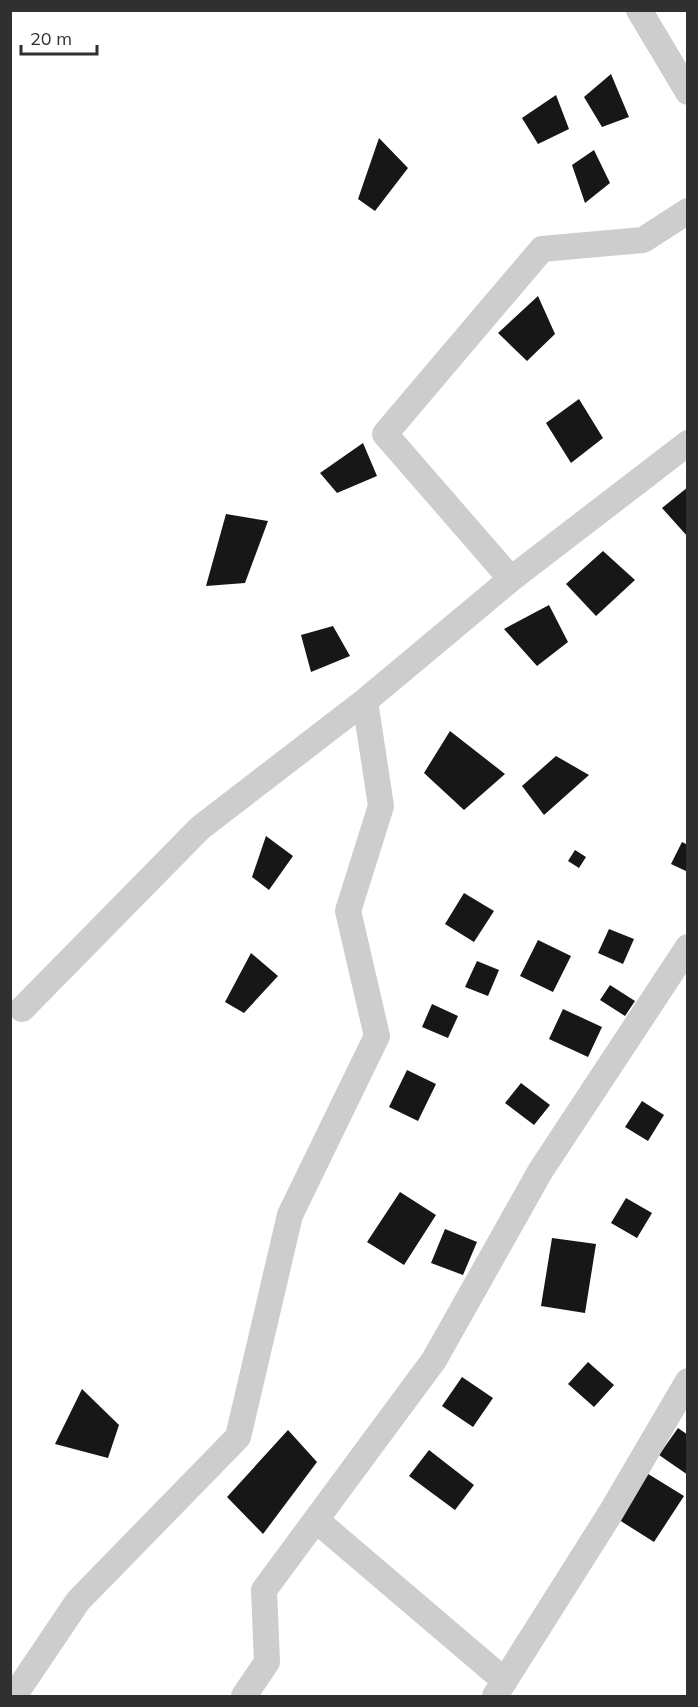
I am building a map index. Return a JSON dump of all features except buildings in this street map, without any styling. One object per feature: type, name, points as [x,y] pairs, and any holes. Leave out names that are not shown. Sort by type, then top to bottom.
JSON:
[{"type":"street","points":[[639,10],[687,92]]},
{"type":"street","points":[[511,579],[385,434],[542,249],[643,240],[687,211]]},
{"type":"street","points":[[22,1009],[200,828],[365,701],[511,579],[687,443]]},
{"type":"street","points":[[14,1696],[78,1601],[238,1437],[290,1215],[377,1036],[348,911],[381,806],[365,701]]},
{"type":"street","points":[[244,1696],[267,1662],[264,1590],[434,1360],[540,1170],[687,947]]},
{"type":"street","points":[[316,1520],[500,1689],[610,1514],[687,1381]]}]
